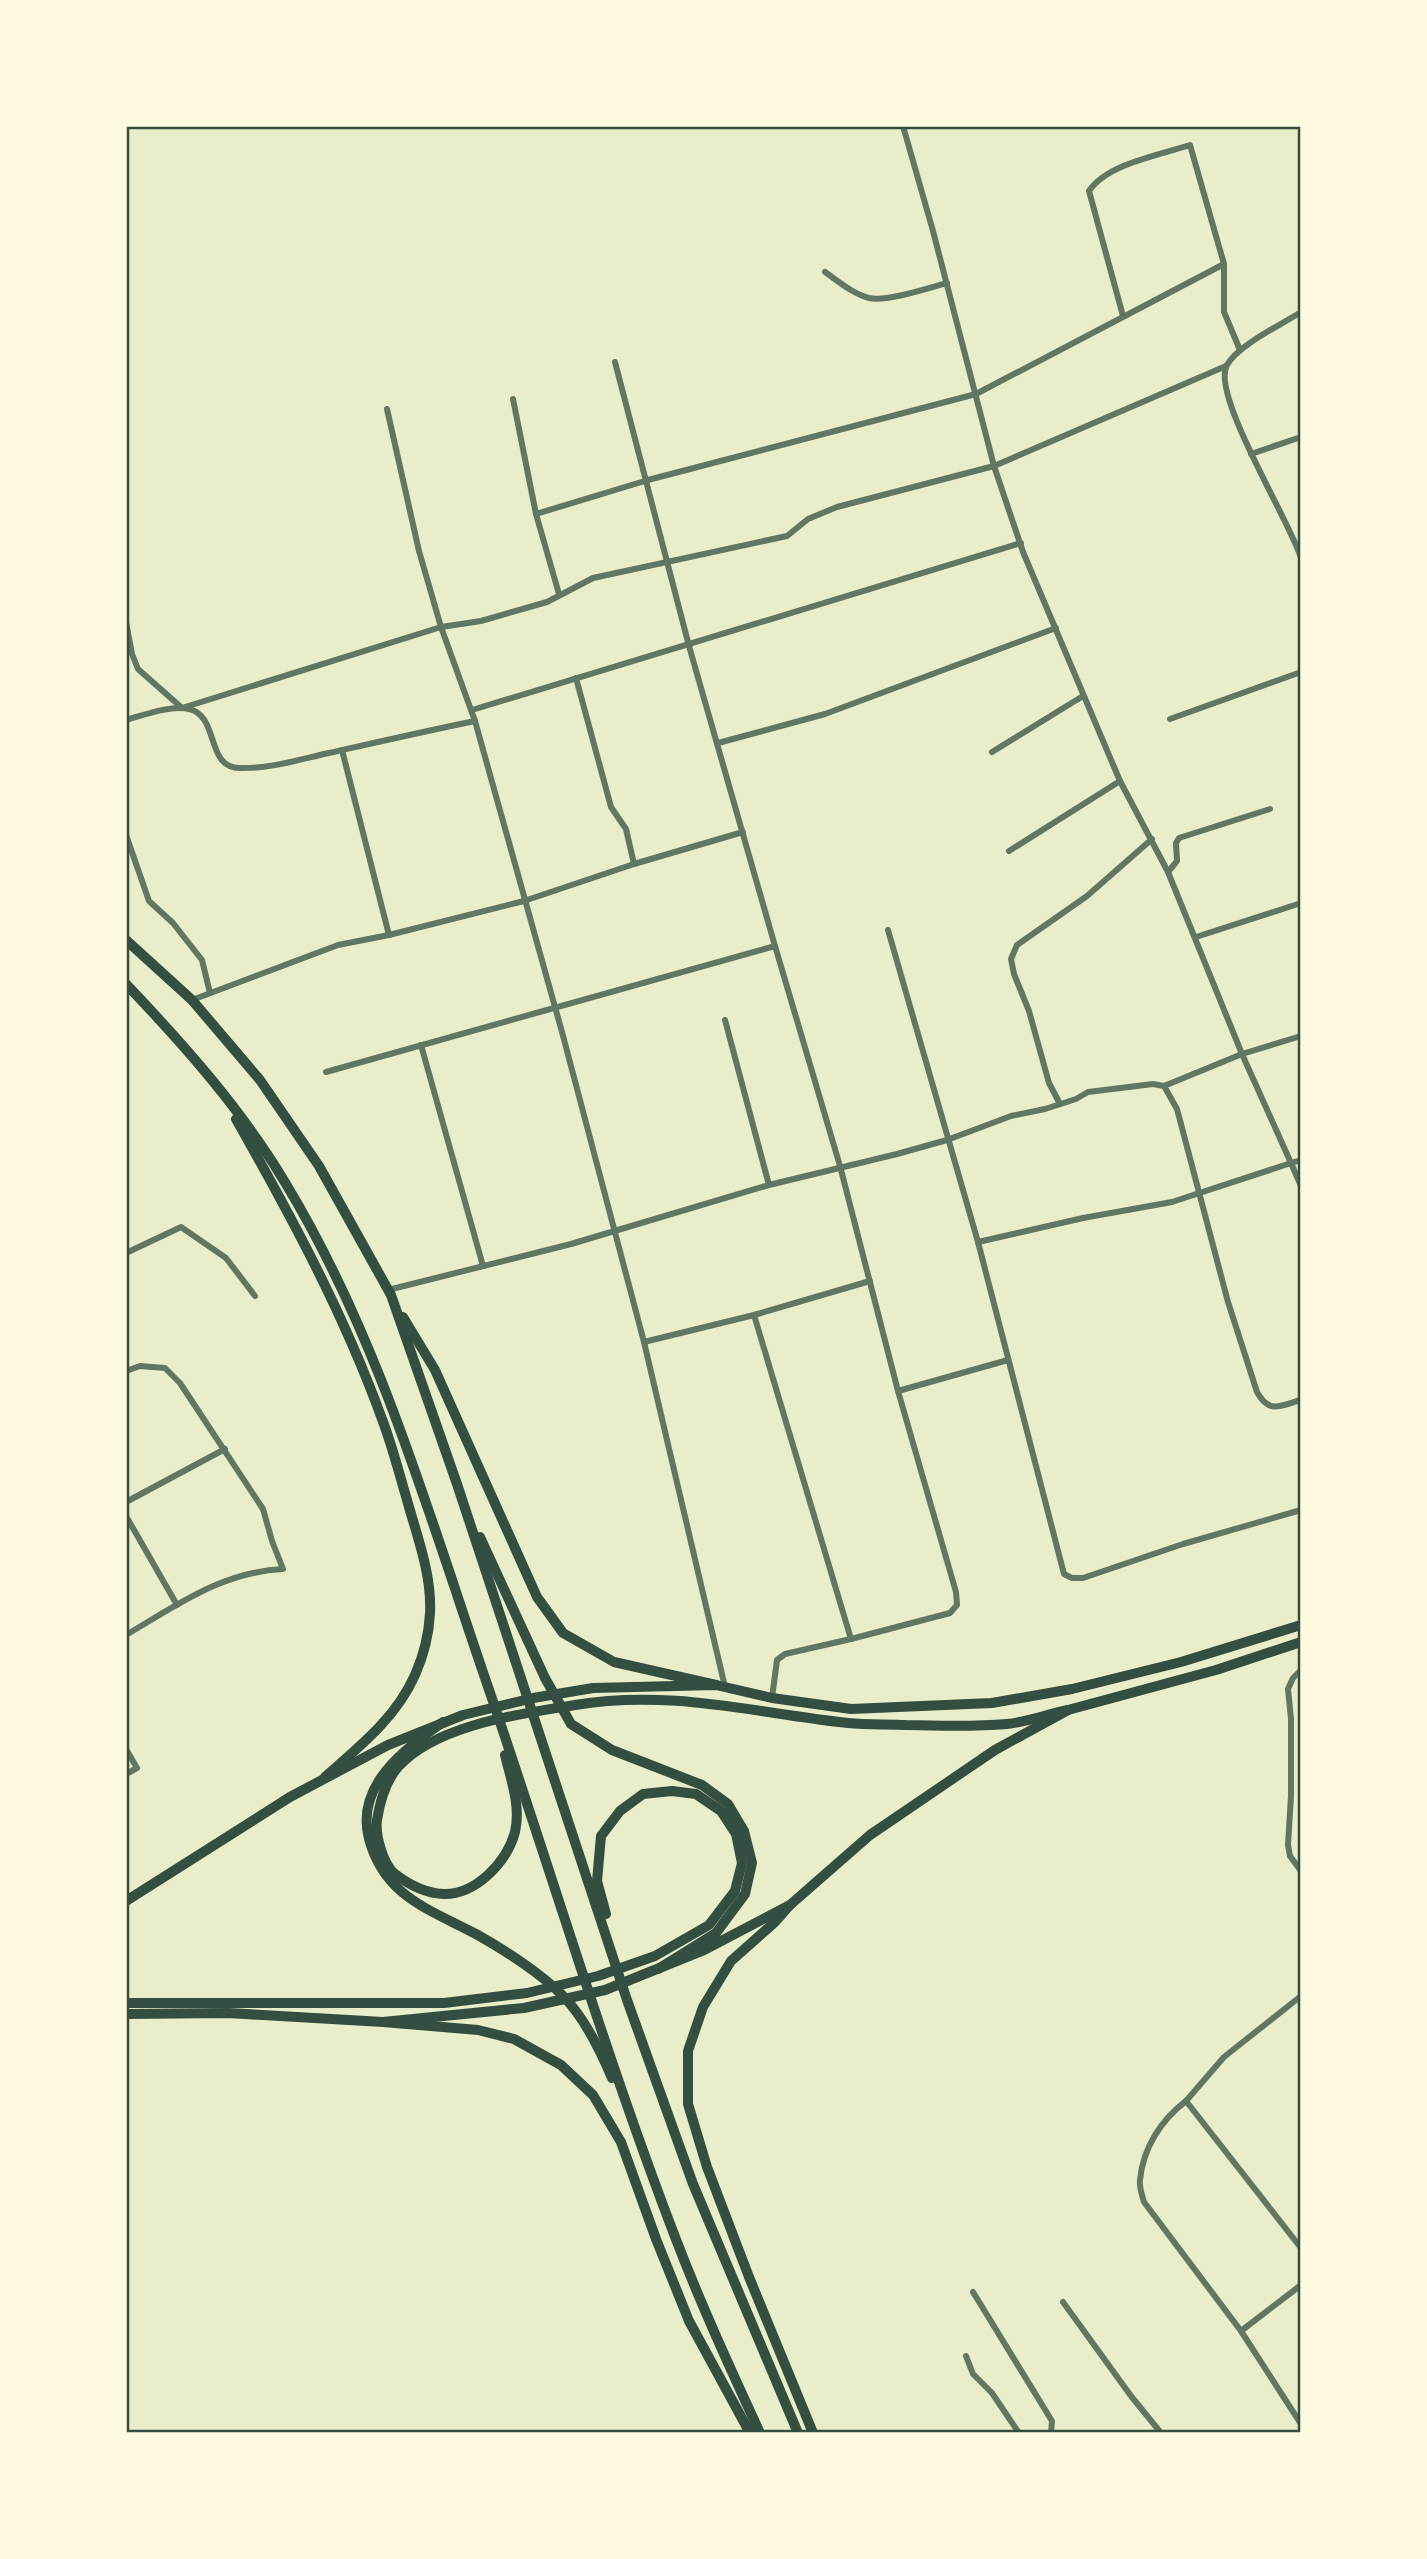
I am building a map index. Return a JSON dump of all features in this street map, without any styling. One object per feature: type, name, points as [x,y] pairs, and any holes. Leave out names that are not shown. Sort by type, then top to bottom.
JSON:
[{"type":"highway","points":[[126,940],[192,1000],[260,1080],[319,1166],[435,1370],[537,1597],[563,1633],[614,1662],[720,1686]]},
{"type":"highway","points":[[126,984],[214,1080],[252,1132],[287,1184],[344,1290],[387,1391],[634,2126],[721,2350],[760,2433]]},
{"type":"highway","points":[[214,1080],[285,1206],[339,1313],[383,1420],[425,1562],[430,1613],[425,1646],[415,1675],[380,1728],[325,1777]]},
{"type":"highway","points":[[390,1293],[457,1484],[627,2000],[693,2184],[798,2433]]},
{"type":"highway","points":[[457,1484],[545,1678],[571,1724],[612,1751],[702,1785],[728,1804],[744,1831],[752,1863],[745,1894],[716,1933],[658,1969]]},
{"type":"highway","points":[[491,1695],[518,1807],[514,1834],[504,1856],[489,1875],[466,1888],[444,1894],[414,1886],[392,1872],[383,1854],[376,1826],[380,1797],[398,1767],[419,1750],[466,1728],[523,1713],[596,1701],[630,1699],[703,1701],[849,1723],[948,1726],[1008,1724],[1068,1710]]},
{"type":"highway","points":[[443,1722],[393,1760],[371,1794],[366,1826],[374,1856],[385,1877],[406,1896],[511,1955],[564,1996],[599,2048],[634,2126]]},
{"type":"highway","points":[[126,2003],[444,2003],[527,1993],[598,1976],[655,1956],[709,1925],[735,1891],[742,1863],[736,1834],[721,1811],[696,1794],[672,1791],[643,1794],[620,1811],[601,1836],[597,1881],[627,2000]]},
{"type":"highway","points":[[790,1905],[731,1961],[703,2007],[688,2051],[688,2104],[707,2167],[813,2433]]},
{"type":"highway","points":[[383,2022],[478,2030],[514,2039],[561,2065],[593,2095],[621,2142],[689,2321],[750,2433]]},
{"type":"main road","points":[[126,1901],[325,1777],[388,1745],[463,1715],[533,1698],[593,1688],[720,1686],[772,1698],[851,1709],[992,1703],[1072,1689],[1181,1662],[1301,1625]]},
{"type":"main road","points":[[126,2014],[228,2012],[383,2022],[524,2008],[605,1990],[704,1950],[790,1905],[870,1835],[995,1750],[1068,1710],[1216,1670],[1301,1642]]},
{"type":"street","points":[[903,126],[994,466],[1020,543],[1120,780],[1168,872],[1242,1054],[1301,1186]]},
{"type":"street","points":[[1123,316],[1089,191],[1097,179],[1116,169],[1190,145],[1224,264],[1224,312],[1240,350]]},
{"type":"street","points":[[536,514],[648,480],[976,394],[1224,264]]},
{"type":"street","points":[[825,272],[871,299],[908,294],[947,283]]},
{"type":"street","points":[[126,720],[181,708],[441,627],[481,621],[547,602],[593,578],[787,536],[808,519],[836,507],[994,466],[1226,366],[1240,350],[1301,312]]},
{"type":"street","points":[[615,362],[648,480],[689,646],[840,1166],[898,1391],[957,1592],[957,1605],[950,1613],[785,1654],[777,1660],[772,1698]]},
{"type":"street","points":[[1226,366],[1224,383],[1251,454],[1300,549],[1301,558]]},
{"type":"street","points":[[513,399],[536,514],[559,594]]},
{"type":"street","points":[[387,409],[419,551],[441,627],[472,710],[644,1342],[720,1686]]},
{"type":"street","points":[[1251,454],[1301,437]]},
{"type":"street","points":[[472,710],[1020,543]]},
{"type":"street","points":[[126,622],[132,654],[138,669],[181,708],[201,715],[219,759],[227,766],[238,769],[277,764],[475,721]]},
{"type":"street","points":[[718,743],[825,714],[1056,628]]},
{"type":"street","points":[[1170,719],[1301,673]]},
{"type":"street","points":[[576,678],[611,807],[626,830],[634,864]]},
{"type":"street","points":[[992,752],[1083,696]]},
{"type":"street","points":[[342,750],[389,935]]},
{"type":"street","points":[[1009,851],[1120,780]]},
{"type":"street","points":[[1168,872],[1177,861],[1176,843],[1179,838],[1270,809]]},
{"type":"street","points":[[192,1000],[338,945],[524,901],[634,864],[743,832]]},
{"type":"street","points":[[126,835],[149,901],[173,923],[202,960],[210,993]]},
{"type":"street","points":[[1060,1104],[1049,1083],[1011,959],[1017,945],[1087,895],[1152,839]]},
{"type":"street","points":[[1196,937],[1301,903]]},
{"type":"street","points":[[888,930],[978,1242],[1064,1574],[1072,1578],[1083,1578],[1184,1544],[1301,1510]]},
{"type":"street","points":[[326,1072],[775,946]]},
{"type":"street","points":[[725,1020],[769,1185]]},
{"type":"street","points":[[390,1293],[769,1185],[947,1140],[1011,1116],[1060,1104],[1088,1092],[1153,1084],[1164,1086],[1242,1054],[1301,1036]]},
{"type":"street","points":[[421,1045],[483,1266]]},
{"type":"street","points":[[1164,1086],[1177,1109],[1228,1302],[1257,1392],[1263,1403],[1274,1408],[1301,1400]]},
{"type":"street","points":[[978,1242],[1083,1218],[1172,1202],[1301,1160]]},
{"type":"street","points":[[126,1253],[181,1227],[226,1258],[255,1296]]},
{"type":"street","points":[[644,1342],[754,1315],[870,1281]]},
{"type":"street","points":[[754,1315],[851,1639]]},
{"type":"street","points":[[898,1391],[1008,1360]]},
{"type":"street","points":[[126,1371],[140,1366],[165,1368],[180,1383],[263,1508],[283,1569],[262,1570],[210,1586],[126,1635]]},
{"type":"street","points":[[126,1502],[225,1449]]},
{"type":"street","points":[[126,1516],[177,1605]]},
{"type":"street","points":[[1301,1671],[1293,1678],[1288,1689],[1291,1720],[1288,1845],[1290,1856],[1301,1871]]},
{"type":"street","points":[[126,1749],[137,1768],[126,1774]]},
{"type":"street","points":[[1291,1796],[1301,1794]]},
{"type":"street","points":[[1301,1996],[1224,2057],[1186,2101],[1171,2112],[1150,2142],[1139,2182],[1144,2202],[1241,2331],[1301,2424]]},
{"type":"street","points":[[1186,2101],[1301,2248]]},
{"type":"street","points":[[1241,2331],[1301,2285]]},
{"type":"street","points":[[973,2292],[1052,2421],[1051,2433]]},
{"type":"street","points":[[1063,2302],[1161,2433]]},
{"type":"street","points":[[966,2356],[973,2374],[992,2393],[1020,2433]]}]
